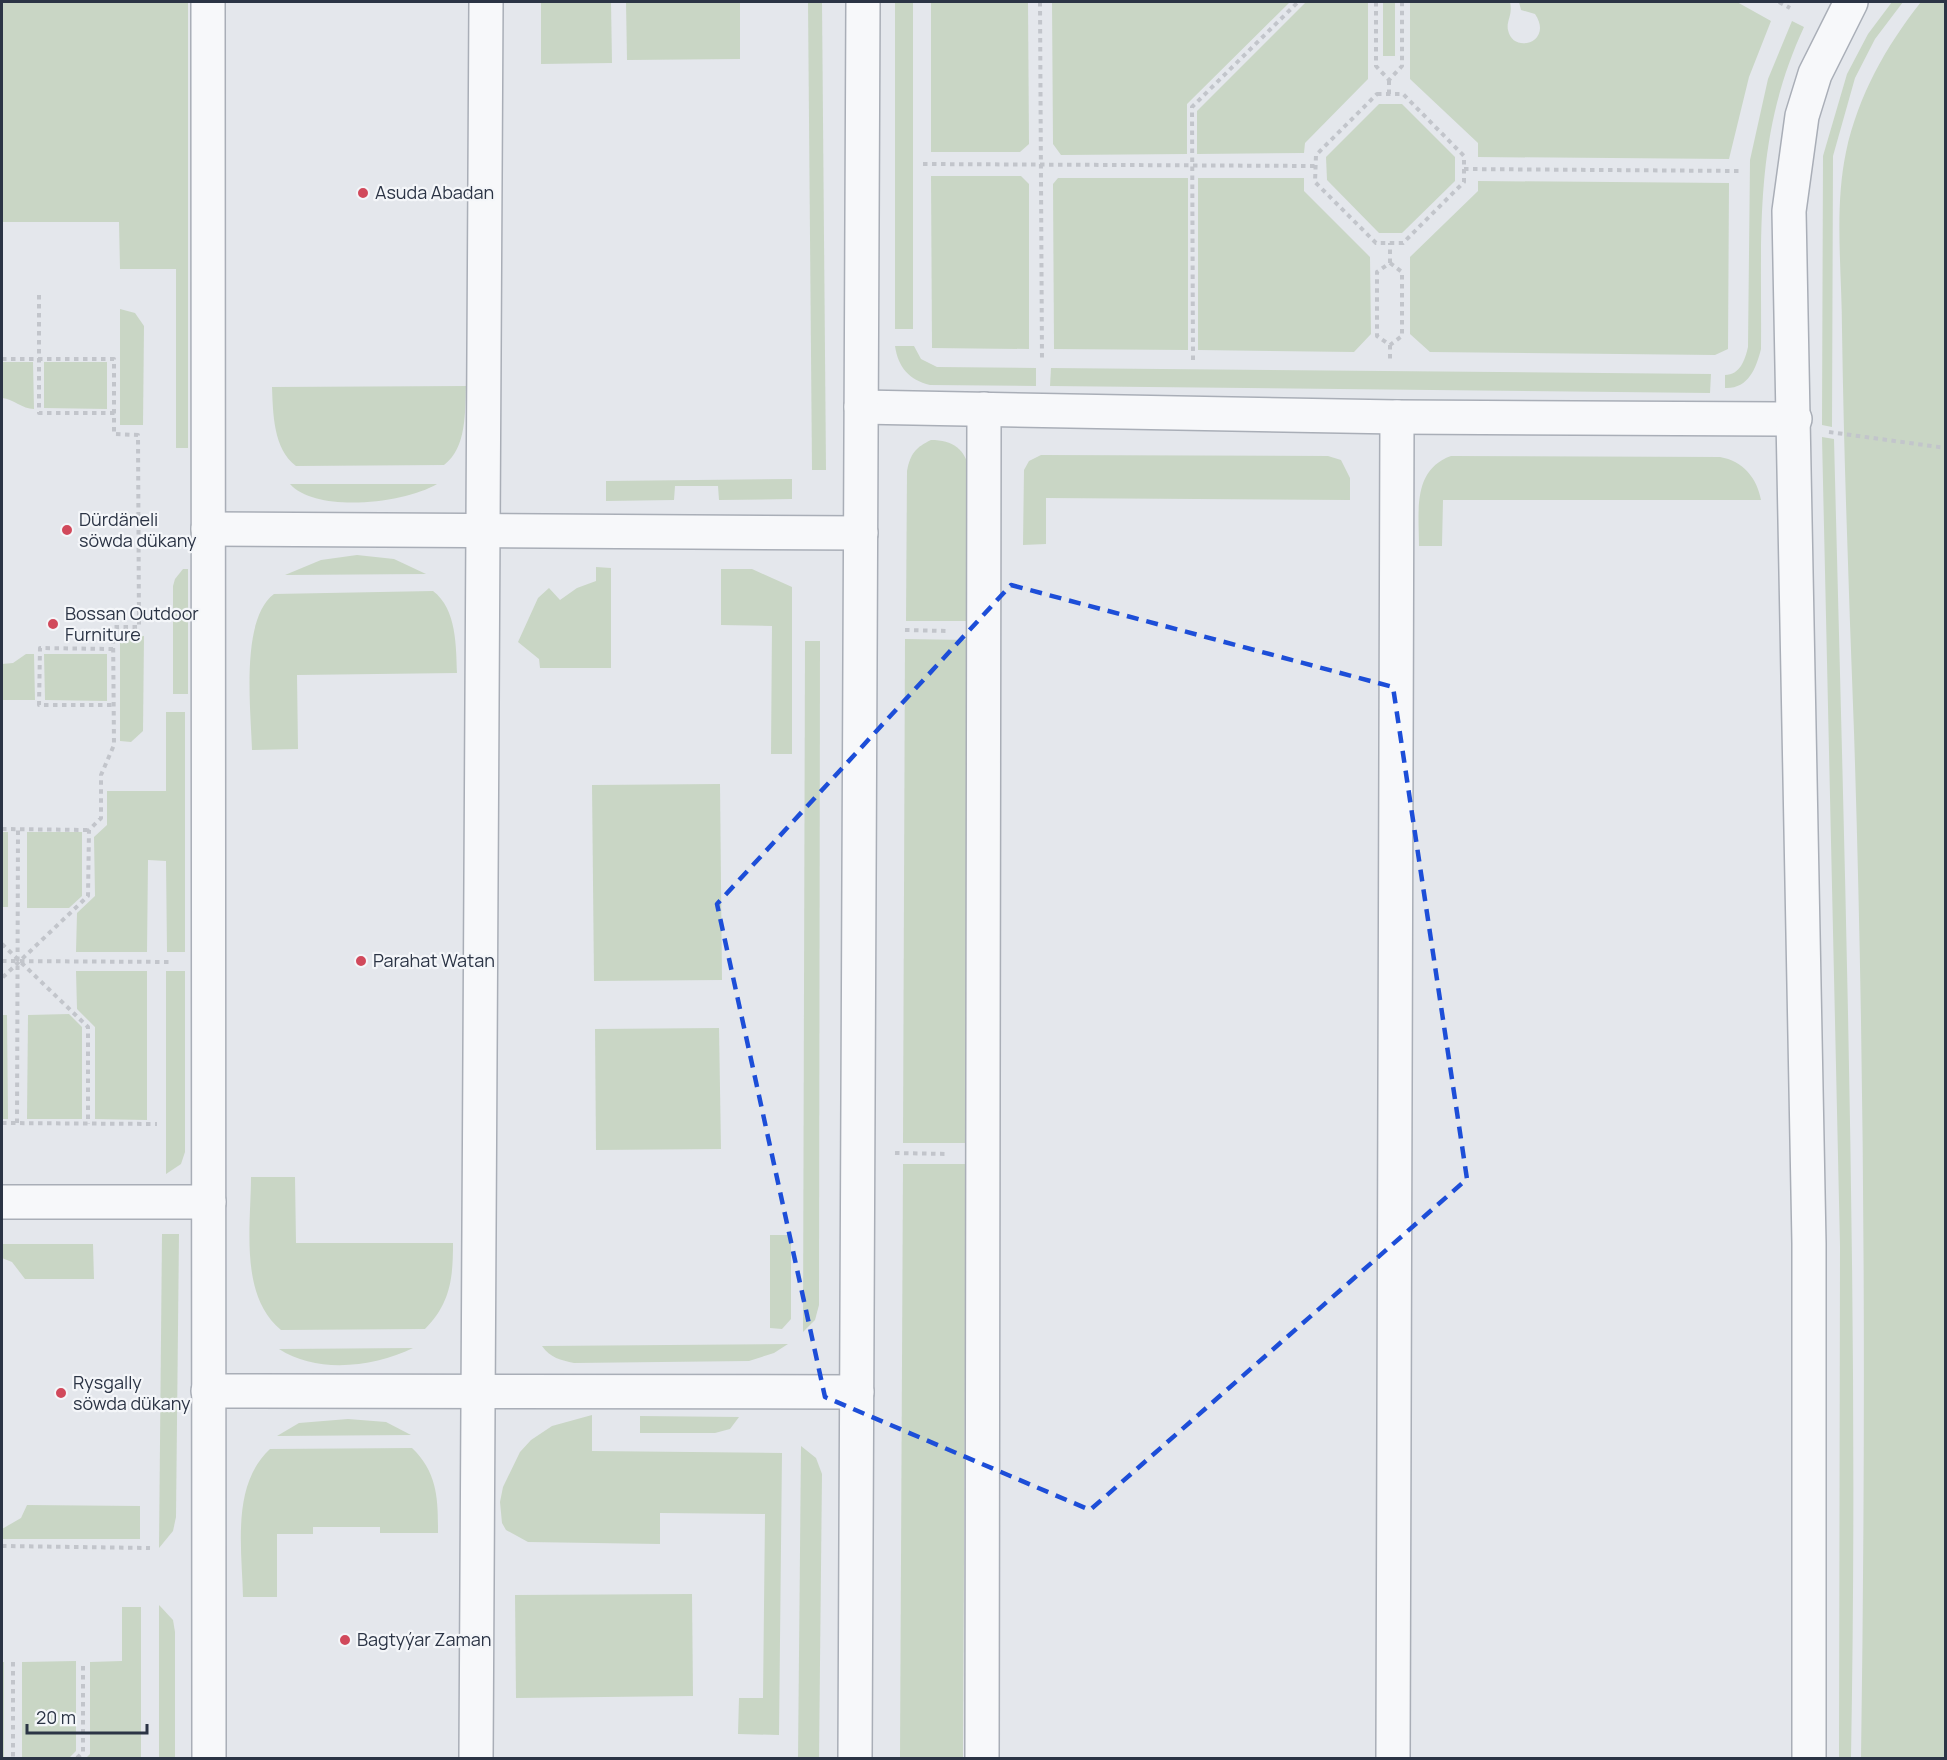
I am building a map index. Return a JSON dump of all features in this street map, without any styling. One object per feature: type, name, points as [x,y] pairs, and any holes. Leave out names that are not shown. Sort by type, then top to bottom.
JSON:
[{"type":"street","points":[[208,2],[208,1758]]},
{"type":"street","points":[[477,1758],[486,2]]},
{"type":"street","points":[[855,1758],[863,2]]},
{"type":"street","points":[[1809,1758],[1807,425],[1789,211],[1794,158],[1802,116],[1815,74],[1851,2]]},
{"type":"street","points":[[861,407],[1807,425]]},
{"type":"street","points":[[981,1758],[984,409]]},
{"type":"street","points":[[1393,1758],[1397,417]]},
{"type":"street","points":[[208,529],[484,528],[861,533]]},
{"type":"street","points":[[2,1202],[209,1202]]},
{"type":"street","points":[[208,1390],[857,1392]]},
{"type":"path","points":[[1040,2],[1042,359]]},
{"type":"path","points":[[1193,360],[1192,107],[1298,2]]},
{"type":"path","points":[[1376,2],[1376,66],[1389,80],[1389,94]]},
{"type":"path","points":[[1389,80],[1402,66],[1402,2]]},
{"type":"path","points":[[1779,2],[1790,8]]},
{"type":"path","points":[[1377,94],[1403,94],[1464,156],[1464,182],[1403,243],[1377,243],[1315,182],[1315,166],[1316,155],[1377,94]]},
{"type":"path","points":[[923,164],[1315,166]]},
{"type":"path","points":[[1464,169],[1739,171]]},
{"type":"path","points":[[1390,243],[1390,263]]},
{"type":"path","points":[[1390,263],[1377,272],[1377,336],[1390,345]]},
{"type":"path","points":[[1390,263],[1402,272],[1402,336],[1390,345]]},
{"type":"path","points":[[39,295],[39,413],[114,413]]},
{"type":"path","points":[[1390,345],[1390,362]]},
{"type":"path","points":[[2,359],[114,359],[114,434],[138,435],[139,627],[113,627],[114,745],[101,775],[101,818],[89,830],[88,896],[2,978]]},
{"type":"path","points":[[1807,425],[1946,448]]},
{"type":"path","points":[[906,630],[958,631]]},
{"type":"path","points":[[113,649],[40,648],[39,705],[114,705]]},
{"type":"path","points":[[2,829],[89,830]]},
{"type":"path","points":[[18,829],[18,1123]]},
{"type":"path","points":[[2,944],[88,1027],[88,1124]]},
{"type":"path","points":[[2,961],[209,962]]},
{"type":"path","points":[[2,1123],[157,1124]]},
{"type":"path","points":[[903,1154],[956,1154]]},
{"type":"path","points":[[2,1546],[150,1548]]},
{"type":"path","points":[[13,1662],[13,1758]]},
{"type":"path","points":[[77,1758],[83,1752],[83,1662]]},
{"type":"highlighted area","points":[[1011,585],[1393,687],[1467,1179],[1090,1510],[825,1397],[717,904]]},
{"type":"green space","points":[[2,2],[188,2],[188,448],[176,448],[176,269],[120,269],[119,222],[2,222]]},
{"type":"green space","points":[[541,2],[611,2],[612,63],[541,64]]},
{"type":"green space","points":[[626,2],[740,2],[740,59],[627,60]]},
{"type":"green space","points":[[808,2],[822,2],[826,470],[812,470]]},
{"type":"green space","points":[[895,2],[913,2],[913,329],[895,329]]},
{"type":"green space","points":[[931,2],[1028,2],[1029,144],[1020,152],[931,152]]},
{"type":"green space","points":[[1052,2],[1290,2],[1187,104],[1187,154],[1061,155],[1053,144]]},
{"type":"green space","points":[[1306,2],[1368,2],[1368,79],[1305,143],[1304,153],[1197,154],[1197,111]]},
{"type":"green space","points":[[1383,2],[1395,2],[1395,56],[1383,56]]},
{"type":"green space","points":[[1410,2],[1510,2],[1508,30],[1511,38],[1524,43],[1536,38],[1540,32],[1540,24],[1535,14],[1521,10],[1519,2],[1737,2],[1771,21],[1749,77],[1729,159],[1478,157],[1478,143],[1410,79]]},
{"type":"green space","points":[[1892,2],[1903,2],[1875,39],[1855,78],[1833,156],[1832,427],[1822,425],[1823,156],[1847,74],[1868,34]]},
{"type":"green space","points":[[1921,2],[1946,2],[1946,1758],[1861,1758],[1864,1502],[1862,1117],[1858,860],[1839,218],[1842,174],[1851,131],[1858,111],[1885,54]]},
{"type":"green space","points":[[1792,21],[1804,27],[1776,107],[1768,146],[1762,225],[1761,349],[1750,376],[1740,385],[1725,388],[1725,375],[1738,370],[1748,347],[1750,160],[1768,79]]},
{"type":"green space","points":[[1379,104],[1402,104],[1455,157],[1455,181],[1402,233],[1379,233],[1327,180],[1326,157]]},
{"type":"green space","points":[[931,176],[1021,176],[1029,184],[1029,349],[932,348]]},
{"type":"green space","points":[[1058,178],[1188,178],[1188,350],[1054,349],[1053,184]]},
{"type":"green space","points":[[1198,178],[1304,178],[1304,191],[1370,257],[1371,334],[1354,352],[1198,350]]},
{"type":"green space","points":[[1478,181],[1729,183],[1728,349],[1715,355],[1430,352],[1410,334],[1410,257],[1478,191]]},
{"type":"green space","points":[[120,309],[135,313],[144,326],[143,425],[120,425]]},
{"type":"green space","points":[[895,346],[914,346],[921,359],[937,367],[1036,368],[1036,386],[930,385],[916,380],[906,372]]},
{"type":"green space","points":[[2,362],[33,362],[34,409],[2,398]]},
{"type":"green space","points":[[44,362],[107,362],[107,409],[44,408]]},
{"type":"green space","points":[[1051,368],[1711,374],[1710,393],[1050,386]]},
{"type":"green space","points":[[466,386],[465,418],[461,439],[452,458],[444,465],[296,466],[283,450],[276,430],[272,387]]},
{"type":"green space","points":[[1822,437],[1834,439],[1846,934],[1852,1264],[1851,1758],[1839,1758],[1840,1246]]},
{"type":"green space","points":[[931,440],[939,440],[957,447],[965,457],[970,471],[969,621],[906,621],[907,471],[914,452]]},
{"type":"green space","points":[[1041,455],[1328,456],[1341,460],[1350,478],[1350,500],[1046,498],[1046,544],[1023,545],[1024,470],[1029,461]]},
{"type":"green space","points":[[1451,456],[1720,457],[1736,462],[1748,472],[1761,500],[1443,500],[1442,546],[1419,546],[1419,506],[1424,482],[1438,462]]},
{"type":"green space","points":[[792,479],[792,499],[719,500],[718,486],[675,486],[674,500],[606,501],[606,481]]},
{"type":"green space","points":[[290,484],[437,484],[423,491],[384,500],[340,502],[320,499],[303,493]]},
{"type":"green space","points":[[357,555],[394,559],[426,574],[285,575],[321,560]]},
{"type":"green space","points":[[596,567],[611,568],[611,668],[540,668],[539,659],[518,642],[538,598],[549,588],[560,600],[577,588],[596,581]]},
{"type":"green space","points":[[183,569],[188,569],[188,694],[173,694],[173,586],[175,579]]},
{"type":"green space","points":[[721,569],[752,569],[792,587],[792,754],[771,754],[772,626],[721,625]]},
{"type":"green space","points":[[433,591],[447,608],[451,618],[457,673],[297,675],[298,749],[252,750],[250,667],[252,644],[256,623],[263,606],[274,594]]},
{"type":"green space","points":[[120,635],[144,636],[143,731],[131,742],[120,741]]},
{"type":"green space","points":[[905,639],[969,640],[966,1143],[903,1143]]},
{"type":"green space","points":[[805,641],[820,641],[819,1305],[815,1320],[803,1332]]},
{"type":"green space","points":[[26,654],[34,654],[35,700],[2,700],[2,664],[13,663]]},
{"type":"green space","points":[[44,654],[107,654],[107,701],[45,700]]},
{"type":"green space","points":[[166,712],[185,712],[185,952],[167,952],[166,861],[148,860],[147,952],[76,952],[77,913],[95,896],[94,837],[107,825],[107,791],[166,791]]},
{"type":"green space","points":[[720,784],[722,980],[594,981],[592,785]]},
{"type":"green space","points":[[2,832],[8,832],[8,907],[2,907]]},
{"type":"green space","points":[[27,832],[82,832],[82,896],[69,908],[27,908]]},
{"type":"green space","points":[[76,971],[147,971],[147,1120],[95,1119],[95,1027],[77,1009]]},
{"type":"green space","points":[[166,971],[185,971],[185,1152],[181,1164],[166,1174]]},
{"type":"green space","points":[[69,1014],[82,1027],[82,1119],[27,1119],[28,1015]]},
{"type":"green space","points":[[2,1015],[7,1015],[8,1119],[2,1119]]},
{"type":"green space","points":[[719,1028],[721,1149],[596,1150],[595,1029]]},
{"type":"green space","points":[[903,1164],[966,1164],[963,1758],[900,1758]]},
{"type":"green space","points":[[251,1177],[295,1177],[296,1243],[453,1243],[449,1289],[434,1319],[425,1329],[281,1330],[268,1315],[253,1279],[249,1238]]},
{"type":"green space","points":[[162,1234],[179,1234],[176,1517],[173,1531],[159,1548]]},
{"type":"green space","points":[[770,1235],[791,1235],[791,1319],[782,1329],[770,1328]]},
{"type":"green space","points":[[2,1244],[93,1244],[94,1279],[25,1279],[12,1262],[2,1258]]},
{"type":"green space","points":[[788,1344],[774,1353],[749,1361],[574,1363],[552,1356],[542,1346]]},
{"type":"green space","points":[[413,1348],[381,1360],[346,1365],[310,1362],[279,1349]]},
{"type":"green space","points":[[592,1415],[592,1451],[782,1453],[779,1735],[738,1734],[739,1698],[763,1698],[765,1514],[660,1513],[660,1544],[528,1542],[506,1530],[502,1523],[500,1502],[503,1487],[520,1452],[531,1440],[552,1426]]},
{"type":"green space","points":[[640,1416],[739,1417],[730,1429],[715,1433],[640,1433]]},
{"type":"green space","points":[[348,1419],[386,1422],[411,1435],[277,1436],[299,1423]]},
{"type":"green space","points":[[801,1446],[816,1458],[822,1474],[819,1758],[798,1758]]},
{"type":"green space","points":[[412,1448],[421,1457],[432,1477],[437,1498],[438,1533],[380,1533],[380,1527],[313,1527],[313,1534],[277,1534],[277,1597],[243,1597],[241,1539],[244,1499],[249,1481],[258,1464],[270,1449]]},
{"type":"green space","points":[[27,1505],[140,1506],[140,1539],[2,1539],[2,1529],[21,1518]]},
{"type":"green space","points":[[692,1594],[693,1696],[516,1698],[515,1595]]},
{"type":"green space","points":[[159,1605],[173,1620],[175,1632],[175,1758],[159,1758]]},
{"type":"green space","points":[[122,1607],[141,1607],[141,1758],[86,1758],[90,1754],[90,1662],[122,1661]]},
{"type":"green space","points":[[76,1661],[76,1751],[69,1758],[22,1758],[22,1662]]},
{"type":"green space","points":[[2,1662],[4,1662],[4,1758],[2,1758]]},
{"type":"place","name":"Asuda Abadan","points":[[363,193]]},
{"type":"place","name":"Dürdäneli söwda dükany","points":[[67,530]]},
{"type":"place","name":"Bossan Outdoor Furniture","points":[[53,624]]},
{"type":"place","name":"Parahat Watan","points":[[361,961]]},
{"type":"place","name":"Rysgally söwda dükany","points":[[61,1393]]},
{"type":"place","name":"Bagtyýar Zaman","points":[[345,1640]]}]
